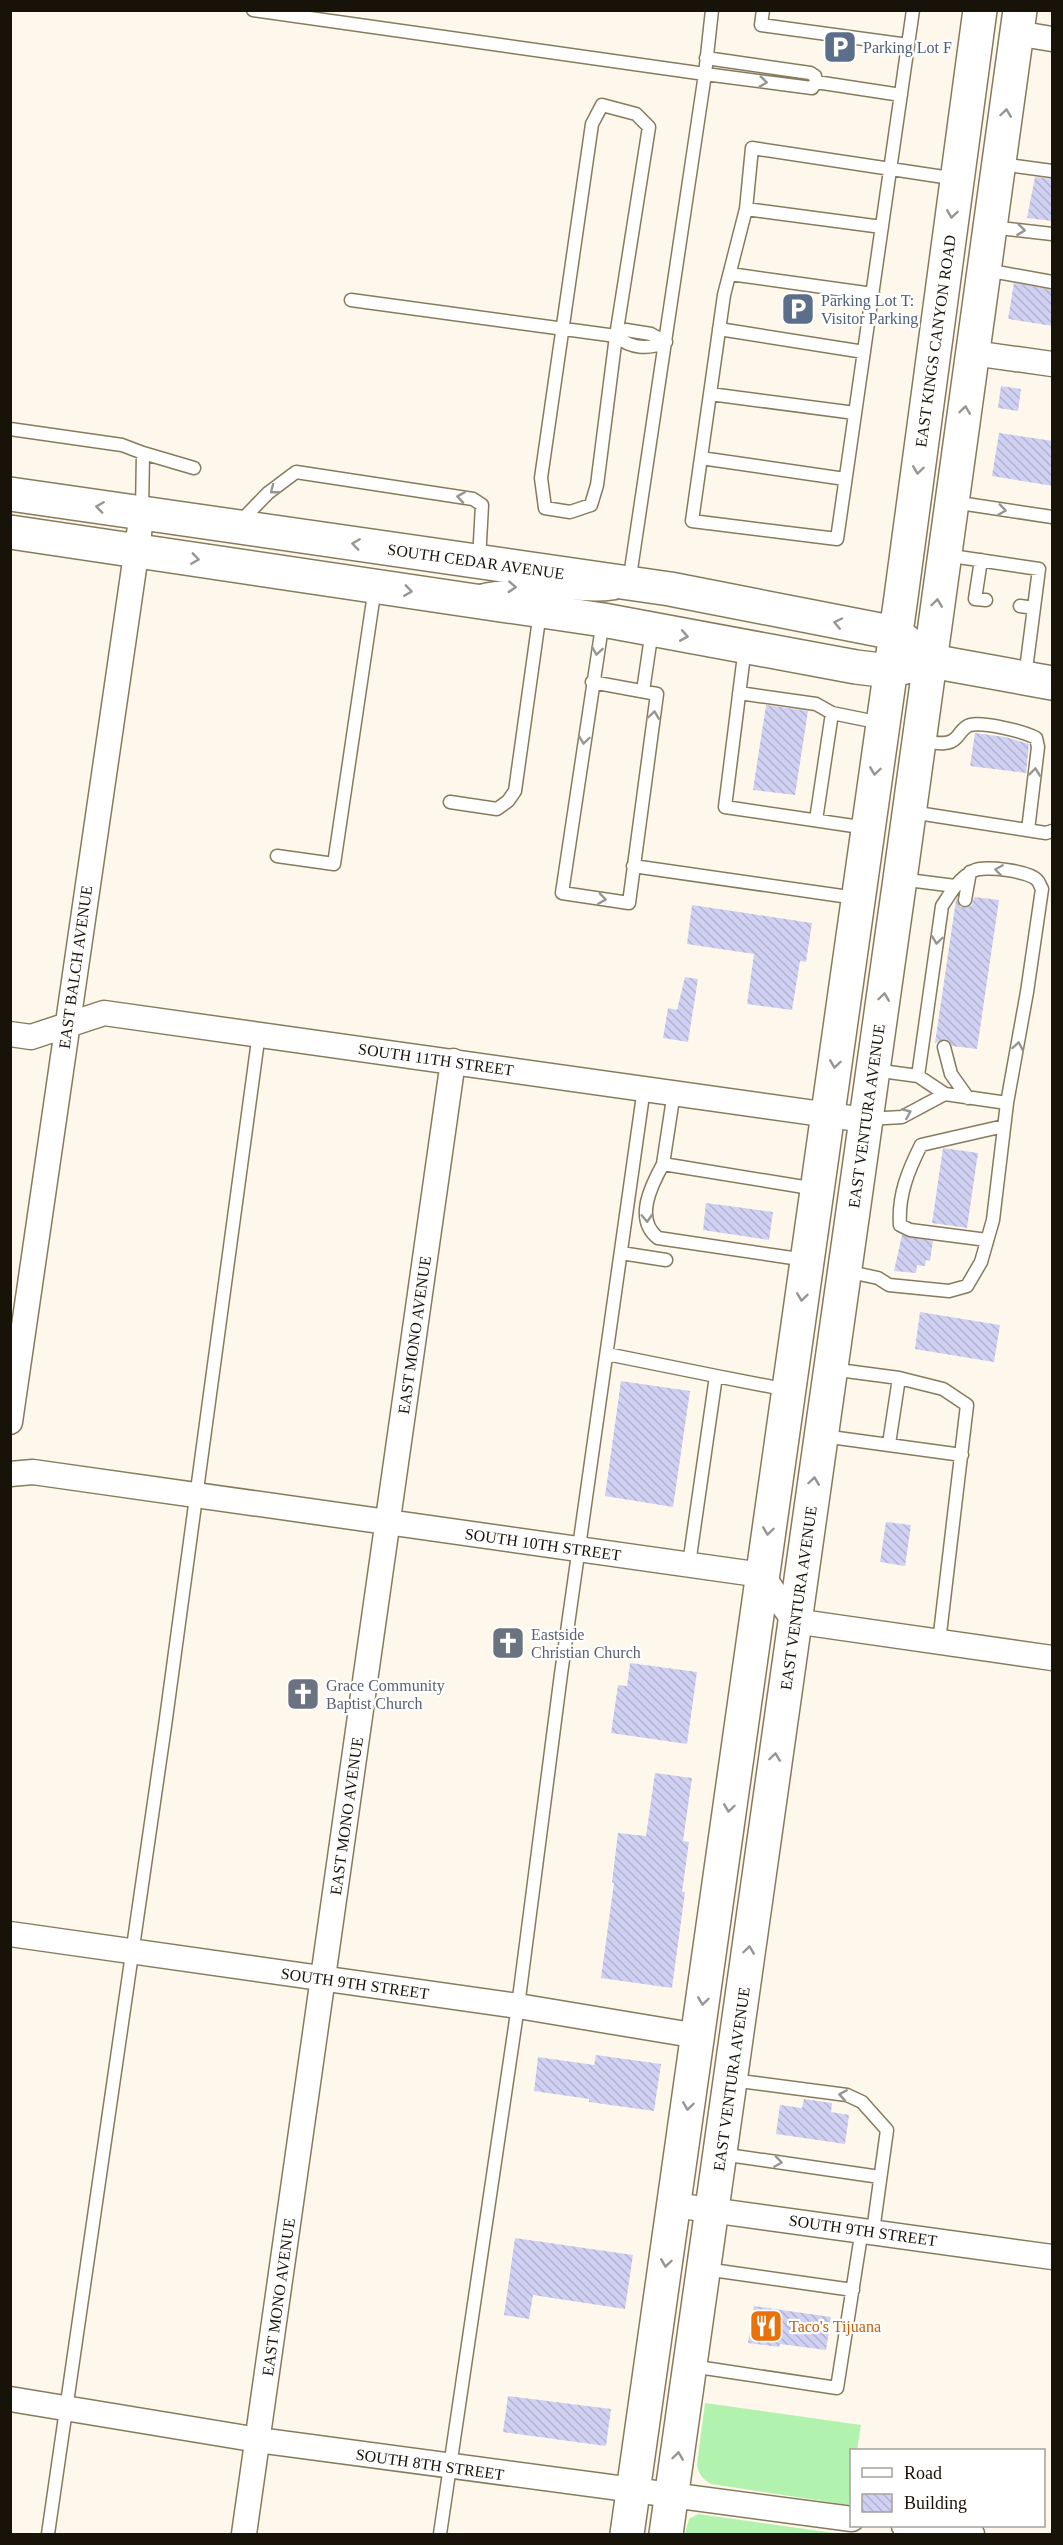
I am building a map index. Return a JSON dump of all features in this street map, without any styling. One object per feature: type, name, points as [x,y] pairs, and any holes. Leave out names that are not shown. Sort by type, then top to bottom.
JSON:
[{"type":"main road","name":"EAST KINGS CANYON ROAD","points":[[889,671],[980,10]]},
{"type":"main road","points":[[931,661],[1018,22]]},
{"type":"main road","name":"SOUTH CEDAR AVENUE","points":[[10,494],[629,583],[896,633],[931,661]]},
{"type":"main road","name":"SOUTH CEDAR AVENUE","points":[[10,532],[540,610],[889,671],[931,661],[1039,680]]},
{"type":"main road","name":"EAST VENTURA AVENUE","points":[[666,2535],[931,661]]},
{"type":"main road","points":[[627,2535],[889,671]]},
{"type":"street","points":[[1018,22],[1053,39]]},
{"type":"street","points":[[973,353],[1053,364]]},
{"type":"street","name":"EAST BALCH AVENUE","points":[[10,1422],[142,513]]},
{"type":"street","name":"SOUTH 11TH STREET","points":[[10,1034],[31,1037],[104,1012],[866,1120]]},
{"type":"street","name":"EAST MONO AVENUE","points":[[244,2535],[453,1061]]},
{"type":"street","name":"SOUTH 10TH STREET","points":[[10,1474],[33,1472],[762,1575]]},
{"type":"street","points":[[762,1575],[794,1621],[1053,1658]]},
{"type":"street","name":"SOUTH 9TH STREET","points":[[10,1934],[518,2006],[698,2036]]},
{"type":"street","name":"SOUTH 9TH STREET","points":[[674,2205],[1053,2257]]},
{"type":"street","name":"SOUTH 8TH STREET","points":[[10,2399],[258,2440],[850,2519]]},
{"type":"street","points":[[912,2527],[972,2535]]},
{"type":"lane","points":[[253,10],[812,88],[816,82],[815,76],[810,73],[706,58]]},
{"type":"lane","points":[[456,598],[498,586],[595,596],[615,594],[629,583],[705,74],[712,10]]},
{"type":"lane","points":[[763,10],[760,25],[909,45]]},
{"type":"lane","points":[[913,10],[902,95],[891,169],[882,226],[837,539],[692,521],[724,295],[746,209],[752,148],[891,169],[957,179]]},
{"type":"lane","points":[[816,82],[902,95]]},
{"type":"lane","points":[[602,105],[636,114],[649,127],[616,336],[597,485],[591,505],[570,512],[545,508],[541,478],[562,329],[592,124],[602,105]]},
{"type":"lane","points":[[999,164],[1053,171]]},
{"type":"lane","points":[[746,209],[882,226]]},
{"type":"lane","points":[[990,227],[1053,234]]},
{"type":"lane","points":[[985,270],[1053,282]]},
{"type":"lane","points":[[730,274],[873,294]]},
{"type":"lane","points":[[351,300],[616,336],[626,330],[651,334],[666,342]]},
{"type":"lane","points":[[719,329],[864,352]]},
{"type":"lane","points":[[710,394],[855,412]]},
{"type":"lane","points":[[10,429],[122,445],[194,468]]},
{"type":"lane","points":[[142,513],[143,453]]},
{"type":"lane","points":[[701,458],[845,479]]},
{"type":"lane","points":[[236,526],[268,494],[296,472],[473,499],[482,505],[479,561]]},
{"type":"lane","points":[[952,502],[1053,517]]},
{"type":"lane","points":[[944,555],[1039,569],[1034,608],[1039,680]]},
{"type":"lane","points":[[981,560],[975,598],[986,600]]},
{"type":"lane","points":[[277,856],[334,864],[375,586]]},
{"type":"lane","points":[[1020,606],[1034,608]]},
{"type":"lane","points":[[450,802],[496,809],[508,801],[515,791],[540,610]]},
{"type":"lane","points":[[592,682],[657,694],[628,903],[562,894],[592,682],[603,620]]},
{"type":"lane","points":[[643,691],[652,630]]},
{"type":"lane","points":[[745,647],[725,807],[867,828]]},
{"type":"lane","points":[[739,693],[816,704],[832,713],[881,723]]},
{"type":"lane","points":[[816,820],[832,713]]},
{"type":"lane","points":[[919,741],[946,743],[956,739],[961,730],[971,725],[1012,729],[1035,738],[1038,747],[1028,830]]},
{"type":"lane","points":[[909,812],[1046,833],[1053,831]]},
{"type":"lane","points":[[633,866],[856,898]]},
{"type":"lane","points":[[844,1271],[878,1278],[889,1285],[949,1291],[968,1286],[981,1262],[993,1220],[1007,1103],[1027,992],[1042,889],[1038,880],[1027,874],[981,867],[970,872],[956,886],[942,906],[918,1076]]},
{"type":"lane","points":[[965,900],[970,872]]},
{"type":"lane","points":[[900,879],[956,886]]},
{"type":"lane","points":[[48,2535],[133,1953],[259,1033]]},
{"type":"lane","points":[[944,1047],[951,1074],[968,1098]]},
{"type":"lane","points":[[874,1070],[918,1076],[945,1094],[1007,1103]]},
{"type":"lane","points":[[440,2535],[518,2006],[644,1088]]},
{"type":"lane","points":[[674,1092],[663,1164],[652,1183],[644,1217],[648,1230],[658,1238],[807,1261]]},
{"type":"lane","points":[[866,1120],[902,1117],[945,1094]]},
{"type":"lane","points":[[987,1240],[910,1230],[900,1225],[899,1210],[905,1177],[921,1145],[1004,1126]]},
{"type":"lane","points":[[663,1164],[817,1189]]},
{"type":"lane","points":[[621,1253],[666,1260]]},
{"type":"lane","points":[[607,1354],[789,1390]]},
{"type":"lane","points":[[830,1369],[899,1378],[943,1389],[967,1405],[939,1642]]},
{"type":"lane","points":[[689,1564],[716,1376]]},
{"type":"lane","points":[[889,1444],[899,1378]]},
{"type":"lane","points":[[821,1436],[962,1455]]},
{"type":"lane","points":[[690,2366],[837,2388],[853,2290],[880,2177],[887,2130],[856,2097],[731,2079]]},
{"type":"lane","points":[[720,2154],[880,2177]]},
{"type":"lane","points":[[704,2269],[853,2290]]},
{"type":"green space","points":[[705,2403],[861,2425],[857,2449],[850,2449],[849,2505],[711,2484],[700,2474],[697,2465]]},
{"type":"green space","points":[[698,2514],[841,2534],[685,2534],[689,2519]]},
{"type":"building","points":[[1035,177],[1053,179],[1053,221],[1027,218]]},
{"type":"building","points":[[1014,283],[1053,290],[1053,326],[1008,319]]},
{"type":"building","points":[[1001,386],[1021,389],[1018,411],[998,408]]},
{"type":"building","points":[[999,433],[1053,441],[1053,486],[992,476]]},
{"type":"building","points":[[766,705],[808,711],[795,795],[753,790]]},
{"type":"building","points":[[975,733],[1005,737],[1029,744],[1026,773],[970,766]]},
{"type":"building","points":[[974,897],[999,900],[977,1049],[952,1046],[946,1039],[935,1043],[956,900],[957,898],[960,907],[967,908],[972,905]]},
{"type":"building","points":[[692,905],[812,923],[806,962],[800,961],[792,1010],[747,1004],[754,954],[687,944]]},
{"type":"building","points":[[685,977],[698,979],[688,1042],[663,1038],[668,1008],[677,1010]]},
{"type":"building","points":[[943,1148],[978,1153],[967,1228],[932,1223]]},
{"type":"building","points":[[706,1203],[773,1212],[769,1240],[703,1230]]},
{"type":"building","points":[[902,1235],[933,1241],[930,1261],[926,1260],[925,1266],[917,1265],[916,1273],[894,1271]]},
{"type":"building","points":[[920,1312],[1000,1325],[994,1362],[915,1349]]},
{"type":"building","points":[[621,1381],[690,1391],[673,1507],[605,1496]]},
{"type":"building","points":[[886,1522],[911,1525],[905,1566],[880,1562]]},
{"type":"building","points":[[630,1663],[697,1672],[687,1744],[611,1733],[618,1685],[627,1686]]},
{"type":"building","points":[[655,1773],[692,1778],[683,1841],[689,1842],[682,1892],[685,1892],[672,1988],[601,1978],[614,1883],[612,1882],[618,1833],[646,1836]]},
{"type":"building","points":[[596,2055],[661,2064],[654,2111],[589,2102],[589,2099],[534,2091],[538,2057],[594,2065]]},
{"type":"building","points":[[804,2099],[832,2103],[831,2112],[849,2115],[845,2144],[776,2134],[780,2105],[802,2108]]},
{"type":"building","points":[[515,2238],[633,2255],[625,2309],[533,2295],[529,2319],[504,2315]]},
{"type":"building","points":[[754,2306],[831,2317],[826,2350],[780,2344],[779,2347],[748,2343]]},
{"type":"building","points":[[508,2396],[611,2409],[606,2446],[503,2432]]},
{"type":"place","name":"Parking Lot F","points":[[840,47]]},
{"type":"place","name":"Parking Lot T: Visitor Parking","points":[[798,309]]},
{"type":"place","name":"Eastside Christian Church","points":[[508,1643]]},
{"type":"place","name":"Grace Community Baptist Church","points":[[303,1694]]},
{"type":"place","name":"Taco's Tijuana","points":[[766,2326]]}]
